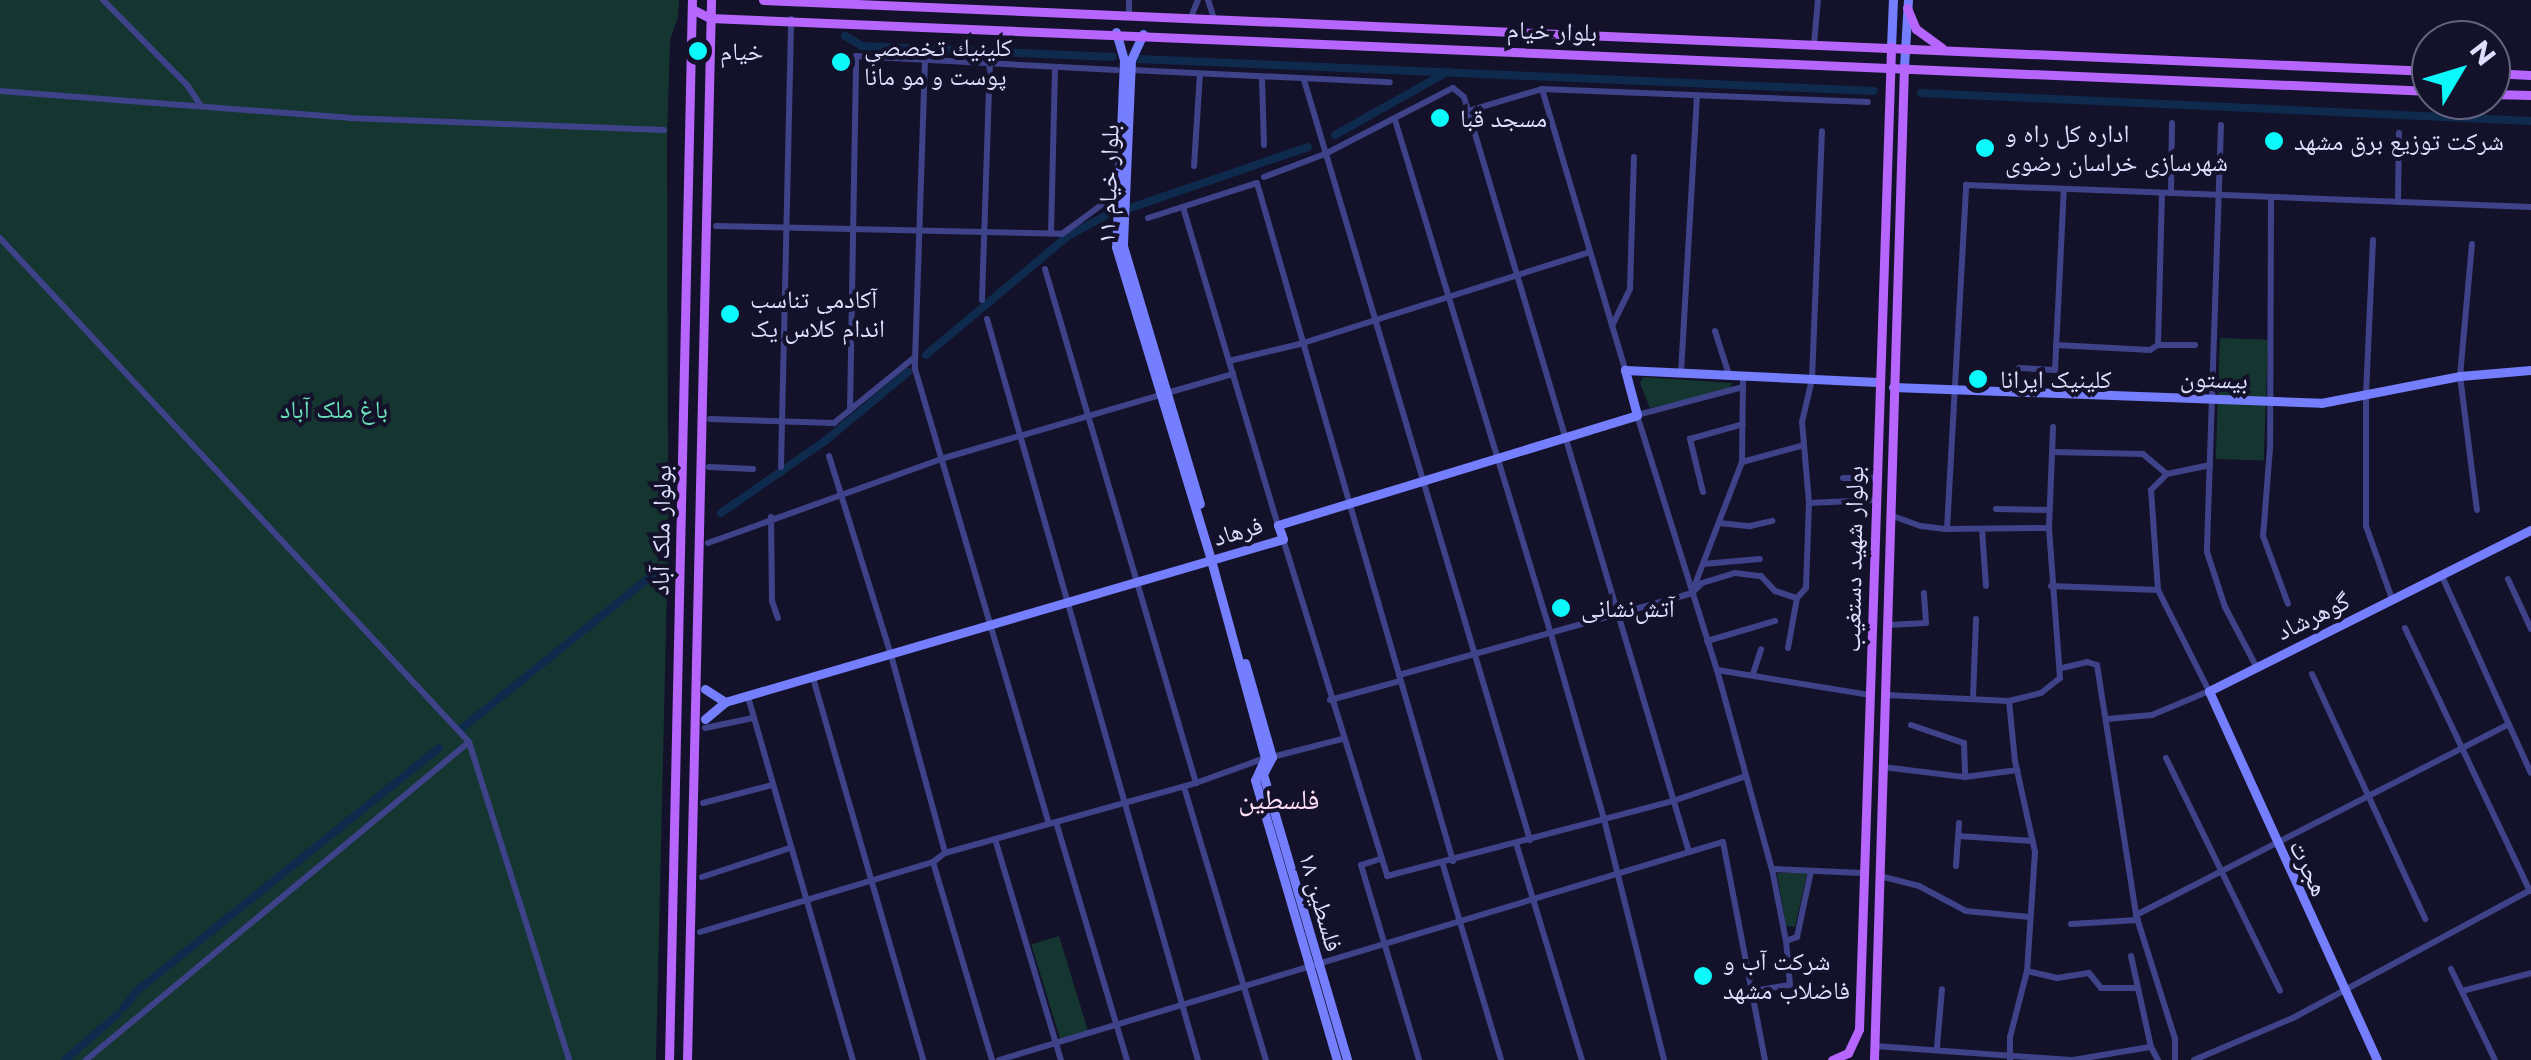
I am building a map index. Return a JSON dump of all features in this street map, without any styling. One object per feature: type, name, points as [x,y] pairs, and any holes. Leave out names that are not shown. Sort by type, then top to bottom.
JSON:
[{"type":"main road","points":[[692,4],[710,0]]},
{"type":"main road","name":"بولوار ملک آباد","points":[[687,1060],[710,0]]},
{"type":"main road","name":"بلوار خیام","points":[[764,0],[924,2],[972,8],[989,4],[1191,17],[2411,70]]},
{"type":"main road","name":"بولوار ملک آباد","points":[[669,1060],[692,4]]},
{"type":"main road","name":"بلوار خیام","points":[[692,4],[710,18],[791,18],[2411,90]]},
{"type":"main road","points":[[1908,4],[1916,29],[1944,50]]},
{"type":"main road","points":[[971,26],[964,17],[972,8]]},
{"type":"main road","points":[[1637,55],[1644,46],[1638,36]]},
{"type":"main road","name":"بولوار شهید دستغیب","points":[[1832,1060],[1849,1056],[1859,1029],[1892,46]]},
{"type":"main road","name":"بولوار شهید دستغیب","points":[[1872,1060],[1904,66]]},
{"type":"street","points":[[103,0],[188,85],[200,104]]},
{"type":"street","points":[[1128,14],[1129,0]]},
{"type":"street","points":[[1191,17],[1198,0]]},
{"type":"street","points":[[1208,0],[1214,18]]},
{"type":"street","points":[[1892,46],[1893,0]]},
{"type":"street","points":[[1814,44],[1817,3]]},
{"type":"street","points":[[1904,66],[1908,4]]},
{"type":"street","points":[[781,467],[791,18]]},
{"type":"street","name":"بلوار خیام ۱۱","points":[[1116,32],[1124,68],[1123,246],[1164,394]]},
{"type":"street","name":"بلوار خیام ۱۱","points":[[1124,68],[1143,34]]},
{"type":"street","points":[[850,410],[856,56],[1390,82]]},
{"type":"street","points":[[925,60],[916,356],[940,459],[1128,1060]]},
{"type":"street","points":[[982,300],[990,63]]},
{"type":"street","points":[[1051,233],[1055,67]]},
{"type":"street","points":[[716,226],[1062,234],[1104,203],[1120,198],[1124,68]]},
{"type":"street","points":[[1194,166],[1200,74]]},
{"type":"street","points":[[1262,78],[1264,145]]},
{"type":"street","points":[[1304,80],[1530,840]]},
{"type":"street","points":[[1264,176],[1325,154],[1452,88],[1464,97],[1689,852]]},
{"type":"street","points":[[1542,89],[1772,869],[1790,984],[1751,991]]},
{"type":"street","points":[[1468,111],[1542,89],[1868,102]]},
{"type":"street","points":[[0,91],[349,118],[664,130]]},
{"type":"street","points":[[1681,373],[1696,94]]},
{"type":"street","points":[[1394,120],[1551,634],[1604,820],[1664,1060]]},
{"type":"street","points":[[2158,345],[2172,123]]},
{"type":"street","points":[[2221,126],[2207,552],[2225,607],[2256,666]]},
{"type":"street","points":[[1788,648],[1797,598],[1806,588],[1804,399],[1812,379],[1822,131]]},
{"type":"street","points":[[2398,202],[2399,134]]},
{"type":"street","points":[[1612,326],[1630,289],[1634,157]]},
{"type":"street","points":[[1148,218],[1256,183],[1453,861]]},
{"type":"street","points":[[1947,529],[1966,185],[2531,207]]},
{"type":"street","points":[[2019,368],[2055,370],[2064,189]]},
{"type":"street","points":[[2272,197],[2271,401],[2264,536],[2288,604]]},
{"type":"street","name":"بلوار خیام ۱۱","points":[[1120,198],[1116,247],[1164,394]]},
{"type":"street","points":[[1183,207],[1278,524]]},
{"type":"street","points":[[0,238],[468,742],[569,1060]]},
{"type":"street","points":[[2373,240],[2366,396],[2366,526],[2392,598]]},
{"type":"street","points":[[2472,244],[2460,376],[2477,510]]},
{"type":"street","points":[[1229,361],[1300,344],[1374,317],[1590,252]]},
{"type":"street","points":[[1045,268],[1196,783]]},
{"type":"street","points":[[987,318],[1128,802],[1198,1060]]},
{"type":"street","points":[[1715,331],[1728,375]]},
{"type":"street","points":[[2056,345],[2150,350],[2158,345],[2195,345]]},
{"type":"street","points":[[710,419],[834,423],[916,356]]},
{"type":"street","points":[[1625,370],[1878,382]]},
{"type":"street","name":"بیستون","points":[[1893,386],[2321,404],[2460,376],[2531,370]]},
{"type":"street","points":[[708,542],[940,459],[1233,374]]},
{"type":"street","points":[[1692,593],[1742,462],[1743,376]]},
{"type":"street","name":"فرهاد","points":[[725,702],[1282,539],[1278,524],[1637,415],[1743,388]]},
{"type":"street","points":[[1164,394],[1268,757]]},
{"type":"street","points":[[1704,492],[1690,439],[1742,424]]},
{"type":"street","points":[[1886,695],[2008,701],[2052,687],[2062,668],[2051,586],[2053,427]]},
{"type":"street","points":[[1742,462],[1804,446]]},
{"type":"street","points":[[2052,452],[2144,454],[2167,474]]},
{"type":"street","points":[[829,456],[891,655],[945,853]]},
{"type":"street","points":[[2209,691],[2158,590],[2152,490],[2167,474],[2210,465]]},
{"type":"street","points":[[709,467],[753,468]]},
{"type":"street","points":[[1843,478],[1875,478]]},
{"type":"street","points":[[1808,503],[1874,500]]},
{"type":"street","points":[[1996,510],[2050,510]]},
{"type":"street","points":[[1890,515],[1920,526],[1947,529],[2049,528]]},
{"type":"street","points":[[771,517],[772,601],[778,618]]},
{"type":"street","points":[[1719,523],[1750,526],[1772,521]]},
{"type":"street","points":[[1982,529],[1986,586]]},
{"type":"street","name":"گوهرشاد","points":[[2107,719],[2152,715],[2209,691],[2531,530]]},
{"type":"street","points":[[1282,539],[1380,859],[1390,876],[1604,820],[1746,776]]},
{"type":"street","points":[[1703,564],[1760,558]]},
{"type":"street","points":[[1330,700],[1474,654],[1692,593],[1702,583],[1735,573],[1761,576],[1775,591],[1797,598]]},
{"type":"street","points":[[2441,574],[2531,773]]},
{"type":"street","points":[[2508,579],[2531,629]]},
{"type":"street","points":[[2051,586],[2158,590]]},
{"type":"street","points":[[1888,625],[1926,623],[1924,594]]},
{"type":"street","points":[[1973,698],[1976,619]]},
{"type":"street","points":[[1707,641],[1775,621]]},
{"type":"street","points":[[2194,1060],[2344,990],[2530,891],[2405,628]]},
{"type":"street","points":[[1753,674],[1760,649]]},
{"type":"street","points":[[2062,668],[2088,662],[2097,666],[2137,918],[2175,1039],[2175,1060]]},
{"type":"street","points":[[1716,670],[1870,695]]},
{"type":"street","points":[[2312,674],[2425,919]]},
{"type":"street","points":[[813,678],[923,1060]]},
{"type":"street","points":[[705,689],[725,702],[705,723]]},
{"type":"street","name":"هجرت","points":[[2209,691],[2275,844],[2377,1060]]},
{"type":"street","points":[[748,697],[853,1060]]},
{"type":"street","points":[[2008,701],[2033,841],[2027,971],[2010,1057]]},
{"type":"street","points":[[705,723],[753,718]]},
{"type":"street","points":[[2070,924],[2137,918],[2368,794],[2508,725]]},
{"type":"street","points":[[1911,726],[1964,742],[1965,777]]},
{"type":"street","points":[[700,932],[933,862],[945,853],[1342,738]]},
{"type":"street","points":[[86,1060],[468,742]]},
{"type":"street","name":"فلسطین ۱۸","points":[[1268,757],[1263,774],[1337,1060]]},
{"type":"street","points":[[2166,758],[2280,991]]},
{"type":"street","points":[[1883,766],[1965,777],[2018,770]]},
{"type":"street","points":[[703,803],[772,785]]},
{"type":"street","points":[[1184,786],[1266,1060]]},
{"type":"street","points":[[1956,866],[1959,823]]},
{"type":"street","points":[[1958,836],[2033,841]]},
{"type":"street","points":[[995,839],[1060,1060]]},
{"type":"street","points":[[933,862],[995,1060],[1722,842],[1765,1060]]},
{"type":"street","points":[[1516,844],[1582,1060]]},
{"type":"street","points":[[702,877],[790,848]]},
{"type":"street","points":[[1380,859],[1363,862],[1419,1060]]},
{"type":"street","points":[[1443,864],[1501,1060]]},
{"type":"street","points":[[1772,869],[1862,873]]},
{"type":"street","points":[[1786,941],[1797,936],[1811,870]]},
{"type":"street","points":[[1879,876],[1920,886],[1966,911],[2030,918]]},
{"type":"street","points":[[2130,956],[2151,1047],[2158,1060]]},
{"type":"street","name":"فلسطین ۱۸","points":[[1314,965],[1347,1060]]},
{"type":"street","points":[[2451,969],[2495,1060]]},
{"type":"street","points":[[2027,971],[2057,978],[2089,973],[2103,989],[2138,988]]},
{"type":"street","points":[[2462,992],[2531,973]]},
{"type":"street","points":[[1938,1048],[1942,989]]},
{"type":"street","points":[[1872,1060],[1876,1022]]},
{"type":"street","points":[[1875,1046],[2072,1060],[2151,1047]]},
{"type":"green space","name":"باغ ملک آباد","points":[[0,0],[679,0],[670,40],[667,138],[668,470],[661,475],[660,490],[669,501],[656,1060],[0,1060]]},
{"type":"green space","points":[[2220,338],[2268,340],[2264,461],[2216,459]]},
{"type":"green space","points":[[1643,377],[1732,383],[1729,389],[1650,408],[1640,383]]},
{"type":"green space","points":[[1777,873],[1807,873],[1795,927],[1786,926]]},
{"type":"green space","points":[[1059,936],[1088,1031],[1060,1039],[1031,944]]},
{"type":"waterway","points":[[845,36],[862,46],[1113,57]]},
{"type":"waterway","points":[[1138,59],[1873,91]]},
{"type":"waterway","points":[[1335,135],[1447,72]]},
{"type":"waterway","points":[[1921,93],[2531,121]]},
{"type":"waterway","points":[[1130,208],[1308,147]]},
{"type":"waterway","points":[[926,355],[1068,236],[1105,216]]},
{"type":"waterway","points":[[721,513],[825,441],[908,372]]},
{"type":"waterway","points":[[461,729],[655,573]]},
{"type":"waterway","points":[[123,1008],[138,990],[439,748]]},
{"type":"waterway","points":[[65,1060],[117,1015]]},
{"type":"place","name":"خیام","points":[[698,51]]},
{"type":"place","name":"كلينيك تخصصي پوست و مو مانا","points":[[841,62]]},
{"type":"place","name":"مسجد قبا","points":[[1440,118]]},
{"type":"place","name":"شرکت توزیع برق مشهد","points":[[2274,141]]},
{"type":"place","name":"اداره کل راه و شهرسازی خراسان رضوی","points":[[1985,148]]},
{"type":"place","name":"آکادمی تناسب اندام کلاس یک","points":[[730,314]]},
{"type":"place","name":"کلینیک ایرانا","points":[[1978,379]]},
{"type":"place","name":"آتش‌نشانی","points":[[1561,608]]},
{"type":"place","name":"شرکت آب و فاضلاب مشهد","points":[[1703,976]]},
{"type":"district","name":"فلسطین","points":[[1279,799]]}]
